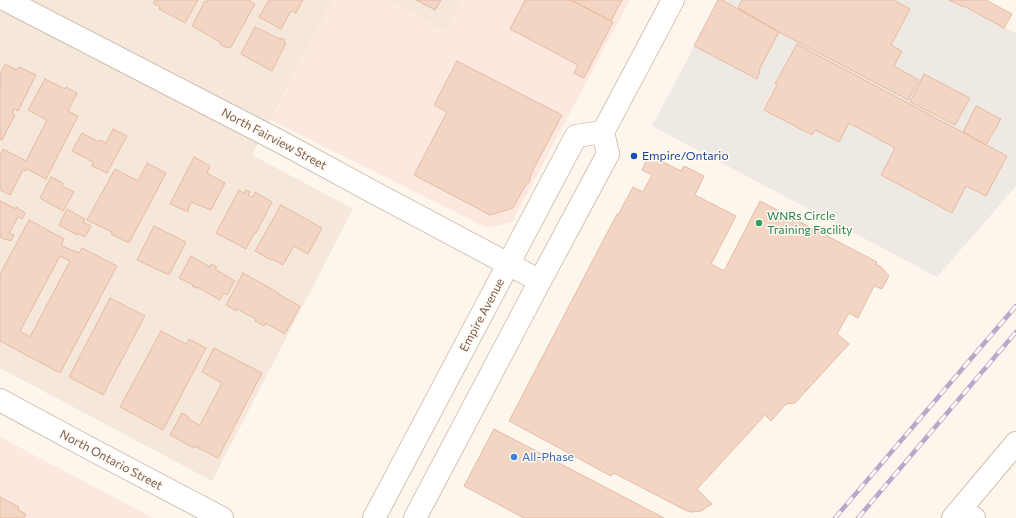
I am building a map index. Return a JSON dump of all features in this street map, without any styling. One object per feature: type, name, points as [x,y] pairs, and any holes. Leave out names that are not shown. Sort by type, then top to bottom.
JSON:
[{"type":"main road","name":"North Fairview Street","points":[[6,0],[279,141],[540,281]]},
{"type":"main road","points":[[415,518],[608,154],[603,132],[673,0]]},
{"type":"main road","name":"Empire Avenue","points":[[374,518],[576,136],[603,132]]},
{"type":"main road","name":"North Ontario Street","points":[[0,400],[82,445],[222,518]]},
{"type":"main road","points":[[962,515],[1016,443]]},
{"type":"shaded area","points":[[0,0],[333,0],[252,155],[353,209],[212,481],[0,368]]},
{"type":"shaded area","points":[[333,0],[390,0],[445,32],[463,0],[630,0],[512,222],[487,228],[271,120]]},
{"type":"shaded area","points":[[390,0],[463,0],[445,32]]},
{"type":"shaded area","points":[[719,0],[953,0],[1016,33],[1016,186],[937,277],[652,126]]},
{"type":"shaded area","points":[[0,437],[153,518],[0,518]]},
{"type":"building","points":[[155,0],[198,0],[185,23],[159,9],[160,7],[153,3]]},
{"type":"building","points":[[208,0],[248,0],[255,4],[231,47],[227,48],[221,45],[220,42],[192,26],[205,1],[207,2]]},
{"type":"building","points":[[269,0],[303,0],[296,13],[291,11],[281,29],[259,17]]},
{"type":"building","points":[[416,0],[441,0],[435,10]]},
{"type":"building","points":[[525,0],[571,0],[613,22],[584,78],[574,73],[578,65],[510,29]]},
{"type":"building","points":[[571,0],[622,0],[611,21]]},
{"type":"building","points":[[718,0],[722,0],[779,32],[759,70],[757,79],[694,46]]},
{"type":"building","points":[[742,0],[894,0],[910,9],[891,45],[902,51],[894,66],[919,80],[908,100],[779,32],[738,8]]},
{"type":"building","points":[[949,0],[986,0],[1012,14],[1004,28],[964,6],[963,7]]},
{"type":"building","points":[[255,27],[285,40],[284,42],[286,43],[272,71],[241,54]]},
{"type":"building","points":[[797,44],[1007,156],[986,196],[966,186],[952,213],[881,175],[895,148],[849,123],[839,142],[815,130],[812,135],[764,110],[777,85],[775,84]]},
{"type":"building","points":[[457,61],[562,115],[532,172],[529,182],[513,208],[490,215],[414,175],[447,112],[434,105]]},
{"type":"building","points":[[5,64],[17,70],[19,67],[36,75],[18,111],[14,109],[12,114],[15,115],[2,140],[0,139],[0,82],[2,78],[0,78],[0,74]]},
{"type":"building","points":[[924,74],[970,98],[955,125],[910,102]]},
{"type":"building","points":[[45,79],[77,93],[68,111],[78,116],[46,179],[27,169],[26,171],[23,170],[10,195],[0,190],[0,156],[3,149],[26,161],[47,120],[28,110]]},
{"type":"building","points":[[976,106],[1001,119],[986,145],[963,132]]},
{"type":"building","points":[[113,129],[127,136],[107,173],[92,166],[93,162],[72,151],[82,133],[99,142],[100,140],[106,143]]},
{"type":"building","points":[[649,155],[681,171],[684,166],[704,176],[695,195],[736,216],[711,264],[724,271],[760,201],[877,262],[876,264],[889,276],[882,289],[874,286],[858,318],[849,313],[837,334],[849,344],[795,403],[786,404],[771,421],[765,415],[697,489],[712,504],[701,511],[691,512],[685,510],[614,473],[611,476],[509,421],[617,214],[618,215],[633,187],[643,192],[652,175],[642,170]]},
{"type":"building","points":[[194,157],[210,166],[207,173],[225,183],[211,210],[191,202],[188,212],[170,204]]},
{"type":"building","points":[[147,163],[166,173],[129,243],[111,234],[112,232],[87,220],[115,169],[138,181]]},
{"type":"building","points":[[51,177],[63,183],[62,186],[74,192],[63,211],[40,198]]},
{"type":"building","points":[[239,190],[244,193],[246,190],[250,192],[248,195],[253,197],[255,192],[272,202],[246,249],[216,233]]},
{"type":"building","points":[[0,201],[16,209],[16,207],[25,213],[22,219],[18,217],[9,233],[14,235],[11,241],[0,237]]},
{"type":"building","points":[[281,205],[322,228],[308,254],[294,246],[283,265],[255,251]]},
{"type":"building","points":[[67,209],[85,219],[83,222],[91,226],[85,237],[77,233],[77,235],[59,225]]},
{"type":"building","points":[[29,220],[64,239],[61,245],[79,253],[82,248],[117,266],[60,373],[0,341],[0,274]],"holes":[[[60,256],[70,261],[30,337],[20,331]]]},
{"type":"building","points":[[154,226],[186,242],[169,275],[137,260]]},
{"type":"building","points":[[191,256],[210,267],[211,264],[217,267],[215,269],[235,281],[227,295],[223,293],[220,300],[179,278]]},
{"type":"building","points":[[243,273],[300,306],[285,334],[265,323],[264,326],[255,321],[256,319],[237,309],[236,311],[226,305]]},
{"type":"building","points":[[110,298],[145,316],[103,395],[69,377]]},
{"type":"building","points":[[161,331],[186,344],[189,339],[206,348],[163,430],[120,407]]},
{"type":"building","points":[[214,348],[262,373],[218,458],[195,446],[194,448],[170,435],[182,413],[189,417],[188,419],[200,425],[222,383],[202,372]]},
{"type":"building","name":"All-Phase","points":[[494,429],[664,518],[524,518],[464,486]]},
{"type":"building","points":[[0,497],[19,507],[18,510],[26,514],[24,518],[0,518]]},
{"type":"railway","points":[[835,518],[1016,306]]},
{"type":"railway","points":[[858,518],[1016,332]]},
{"type":"place","name":"Empire/Ontario","points":[[634,156]]},
{"type":"place","name":"WNRs Circle Training Facility","points":[[759,223]]},
{"type":"place","name":"All-Phase","points":[[514,457]]}]
